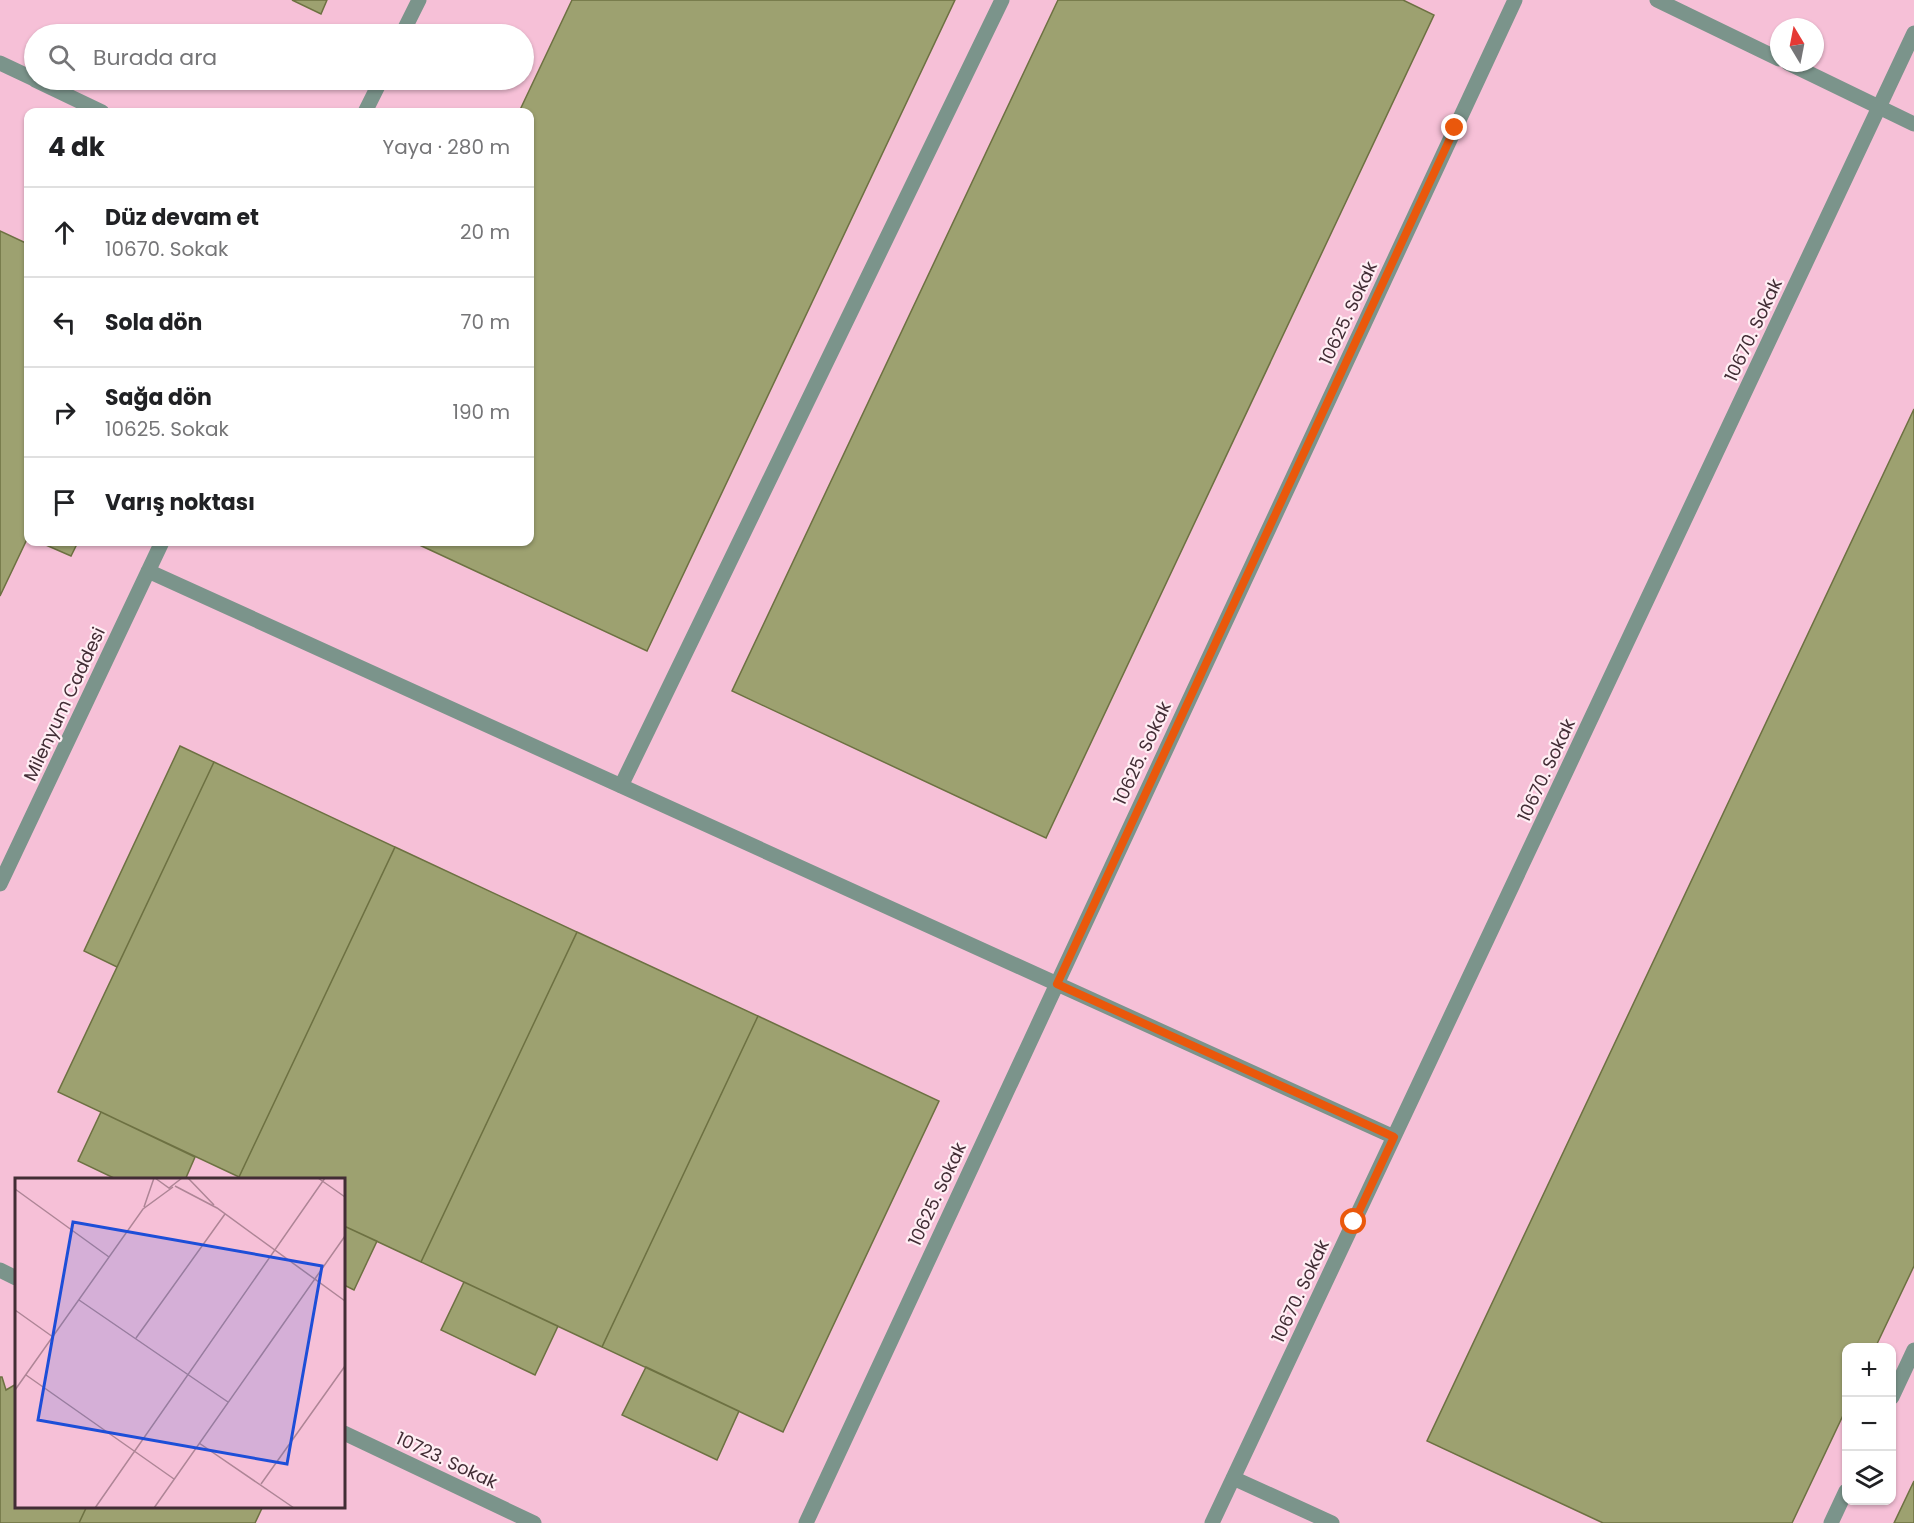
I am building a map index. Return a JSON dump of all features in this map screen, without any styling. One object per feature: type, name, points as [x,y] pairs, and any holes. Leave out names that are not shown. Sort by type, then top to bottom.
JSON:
[{"type":"street","points":[[407,24],[419,0]]},
{"type":"street","points":[[621,786],[1002,0]]},
{"type":"street","name":"10625. Sokak","points":[[806,1523],[1515,0]]},
{"type":"street","points":[[1657,0],[1770,55]]},
{"type":"street","name":"10670. Sokak","points":[[1212,1523],[1914,33]]},
{"type":"street","points":[[0,63],[24,75]]},
{"type":"street","points":[[1807,72],[1914,124]]},
{"type":"street","points":[[56,90],[94,108]]},
{"type":"street","points":[[367,108],[376,90]]},
{"type":"street","name":"Milenyum Caddesi","points":[[0,884],[160,546]]},
{"type":"street","points":[[148,571],[1394,1137]]},
{"type":"street","points":[[0,1270],[15,1278]]},
{"type":"street","points":[[1896,1388],[1914,1350]]},
{"type":"street","name":"10723. Sokak","points":[[345,1433],[534,1523]]},
{"type":"street","points":[[1233,1478],[1332,1523]]},
{"type":"street","points":[[1831,1523],[1842,1500]]},
{"type":"building","points":[[292,0],[327,0],[321,14]]},
{"type":"building","points":[[572,0],[955,0],[647,651],[422,546],[534,546],[534,108],[521,108],[529,90],[534,90],[534,80]]},
{"type":"building","points":[[1058,0],[1403,0],[1434,15],[1046,838],[732,691]]},
{"type":"building","points":[[0,231],[24,242],[24,545],[0,596]]},
{"type":"building","points":[[1914,409],[1914,1266],[1877,1343],[1842,1343],[1842,1417],[1792,1523],[1603,1523],[1427,1441]]},
{"type":"building","points":[[48,546],[76,546],[71,556]]},
{"type":"building","points":[[180,746],[214,762],[117,967],[84,951]]},
{"type":"building","points":[[214,762],[395,847],[239,1177],[58,1092]]},
{"type":"building","points":[[395,847],[577,932],[421,1262],[345,1226],[345,1178],[239,1177]]},
{"type":"building","points":[[577,932],[758,1016],[602,1347],[421,1262]]},
{"type":"building","points":[[758,1016],[939,1101],[783,1432],[602,1347]]},
{"type":"building","points":[[101,1112],[195,1157],[186,1178],[114,1178],[78,1161]]},
{"type":"building","points":[[345,1226],[377,1241],[354,1290],[345,1286]]},
{"type":"building","points":[[464,1282],[558,1326],[535,1375],[441,1330]]},
{"type":"building","points":[[646,1367],[739,1411],[717,1460],[622,1415]]},
{"type":"building","points":[[0,1377],[2,1377],[6,1390],[15,1385],[15,1508],[86,1508],[79,1523],[0,1523]]},
{"type":"building","points":[[1914,1481],[1914,1523],[1894,1523]]},
{"type":"building","points":[[86,1508],[262,1508],[255,1523],[79,1523]]},
{"type":"route","points":[[1354,1222],[1394,1137],[1057,984],[1455,128]]}]
